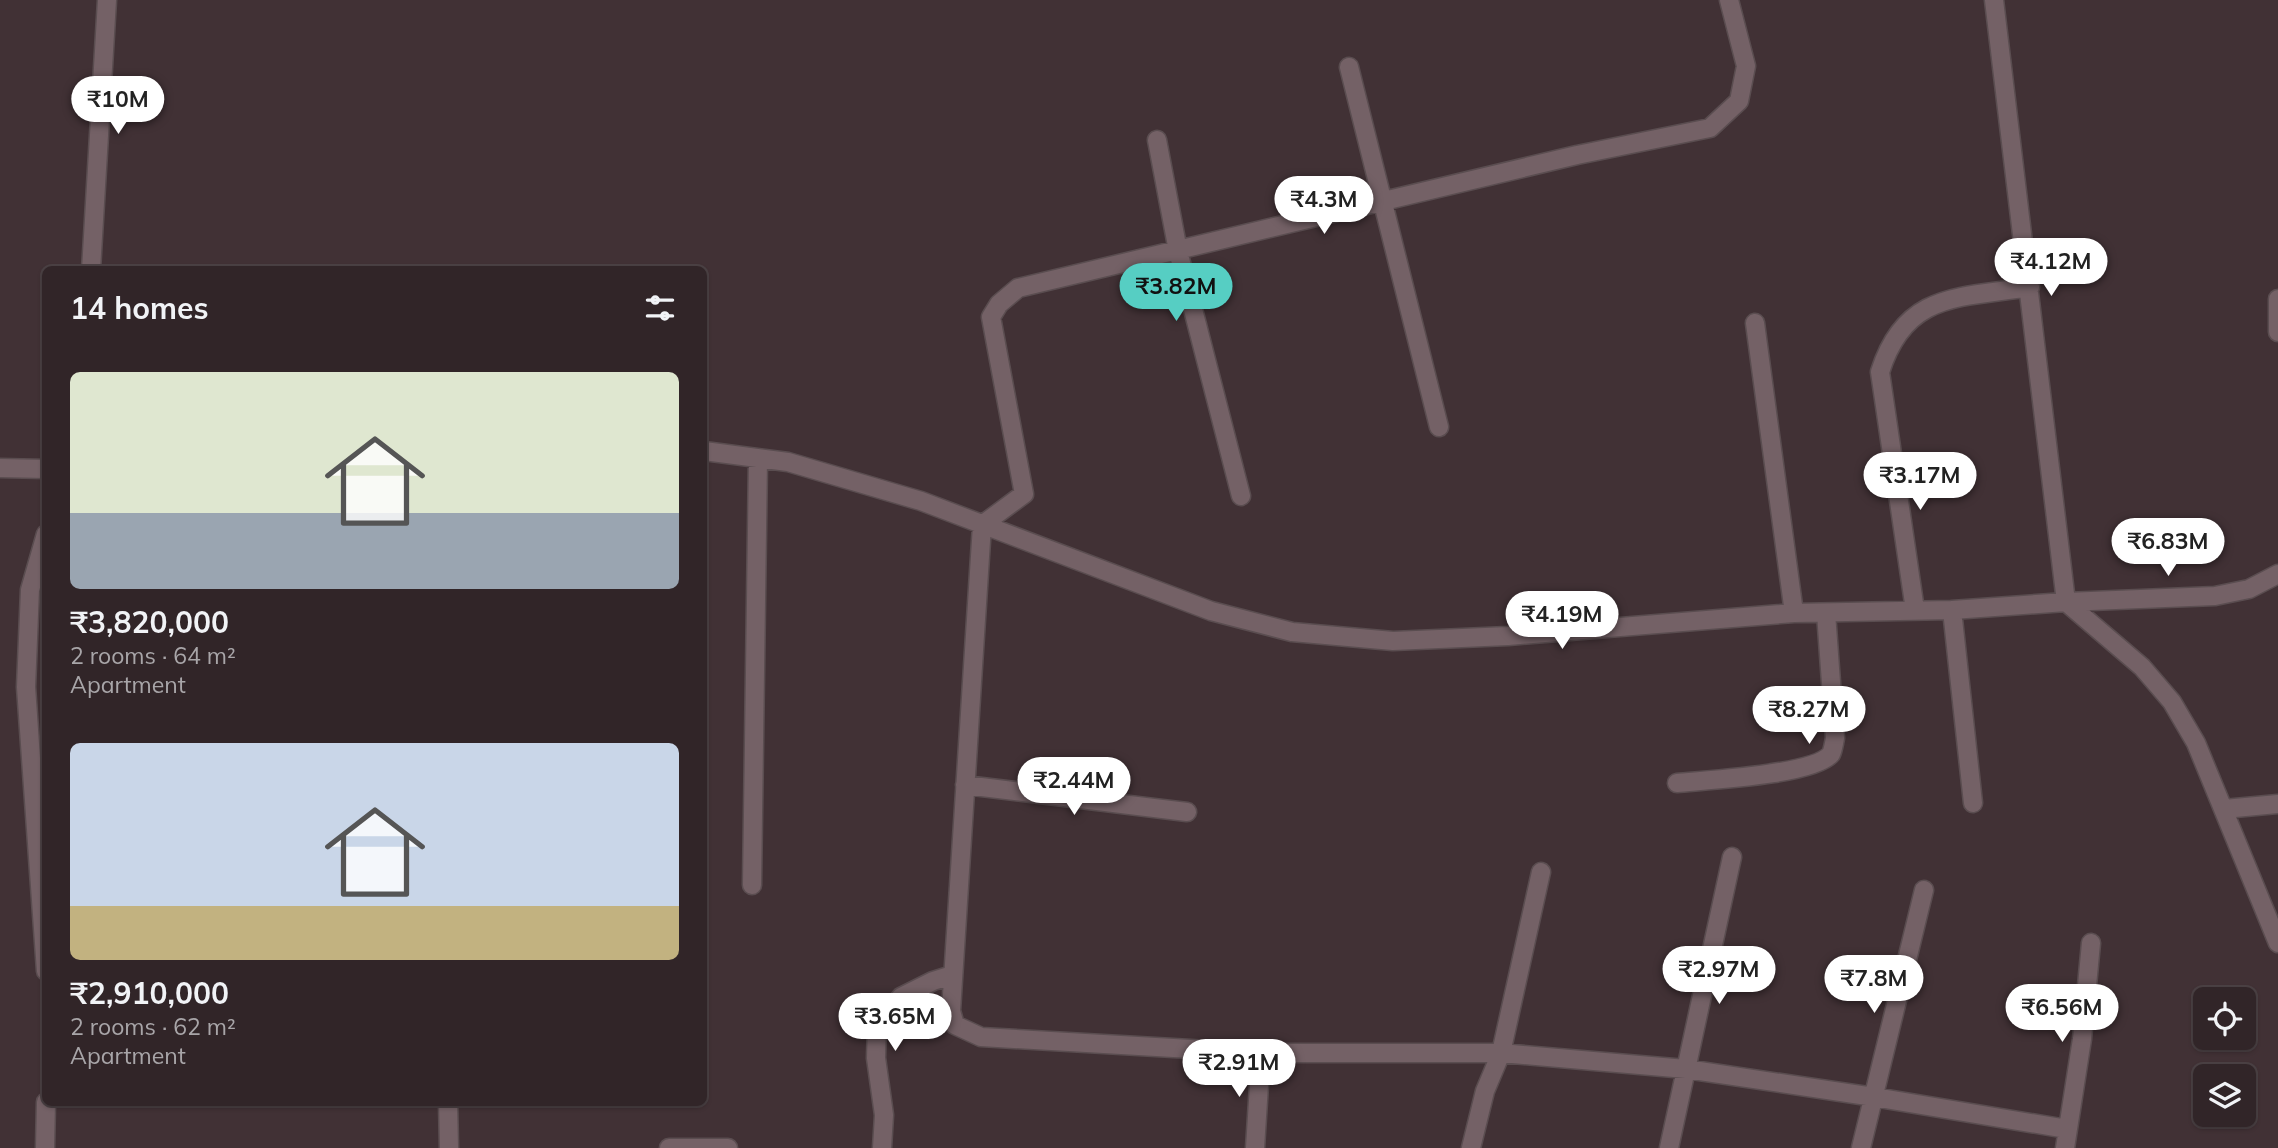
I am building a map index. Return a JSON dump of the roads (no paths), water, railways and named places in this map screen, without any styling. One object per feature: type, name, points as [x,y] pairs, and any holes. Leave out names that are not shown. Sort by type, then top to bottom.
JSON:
[{"type":"street","points":[[91,266],[107,0]]},
{"type":"street","points":[[1729,0],[1746,66],[1738,101],[1710,128],[1577,155],[1018,289],[999,304],[991,317],[1024,494],[982,525],[952,975],[951,1011],[955,1025],[981,1037],[1261,1053],[1501,1053],[1686,1069],[2067,1129]]},
{"type":"street","points":[[1994,0],[2066,601],[2142,667],[2172,702],[2196,743],[2278,943]]},
{"type":"street","points":[[1349,67],[1439,427]]},
{"type":"street","points":[[1157,140],[1178,251],[1241,496]]},
{"type":"street","points":[[1915,610],[1880,372],[1888,348],[1905,323],[1925,308],[1947,300],[2030,286]]},
{"type":"street","points":[[2278,299],[2278,332]]},
{"type":"street","points":[[1755,323],[1794,613]]},
{"type":"street","points":[[707,451],[788,462],[921,501],[1211,611],[1303,634],[1393,641],[1508,636],[1794,613],[1952,610],[2066,601],[2216,596],[2249,589],[2278,574]]},
{"type":"street","points":[[752,885],[758,458]]},
{"type":"street","points":[[0,468],[42,469]]},
{"type":"street","points":[[42,548],[30,590],[26,687],[42,914]]},
{"type":"street","points":[[1952,610],[1973,803]]},
{"type":"street","points":[[1677,783],[1800,769],[1820,762],[1832,753],[1835,738],[1826,613]]},
{"type":"street","points":[[965,785],[1187,812]]},
{"type":"street","points":[[2224,809],[2278,804]]},
{"type":"street","points":[[1669,1148],[1732,857]]},
{"type":"street","points":[[1471,1148],[1485,1091],[1501,1053],[1541,872]]},
{"type":"street","points":[[1861,1148],[1924,890]]},
{"type":"street","points":[[2064,1148],[2082,1039],[2091,943]]},
{"type":"street","points":[[882,1148],[884,1115],[876,1058],[877,1025],[901,997],[952,975]]},
{"type":"street","points":[[1255,1148],[1261,1053]]},
{"type":"street","points":[[45,1148],[46,1106]]},
{"type":"street","points":[[448,1106],[449,1148]]},
{"type":"street","points":[[669,1148],[728,1148]]}]
